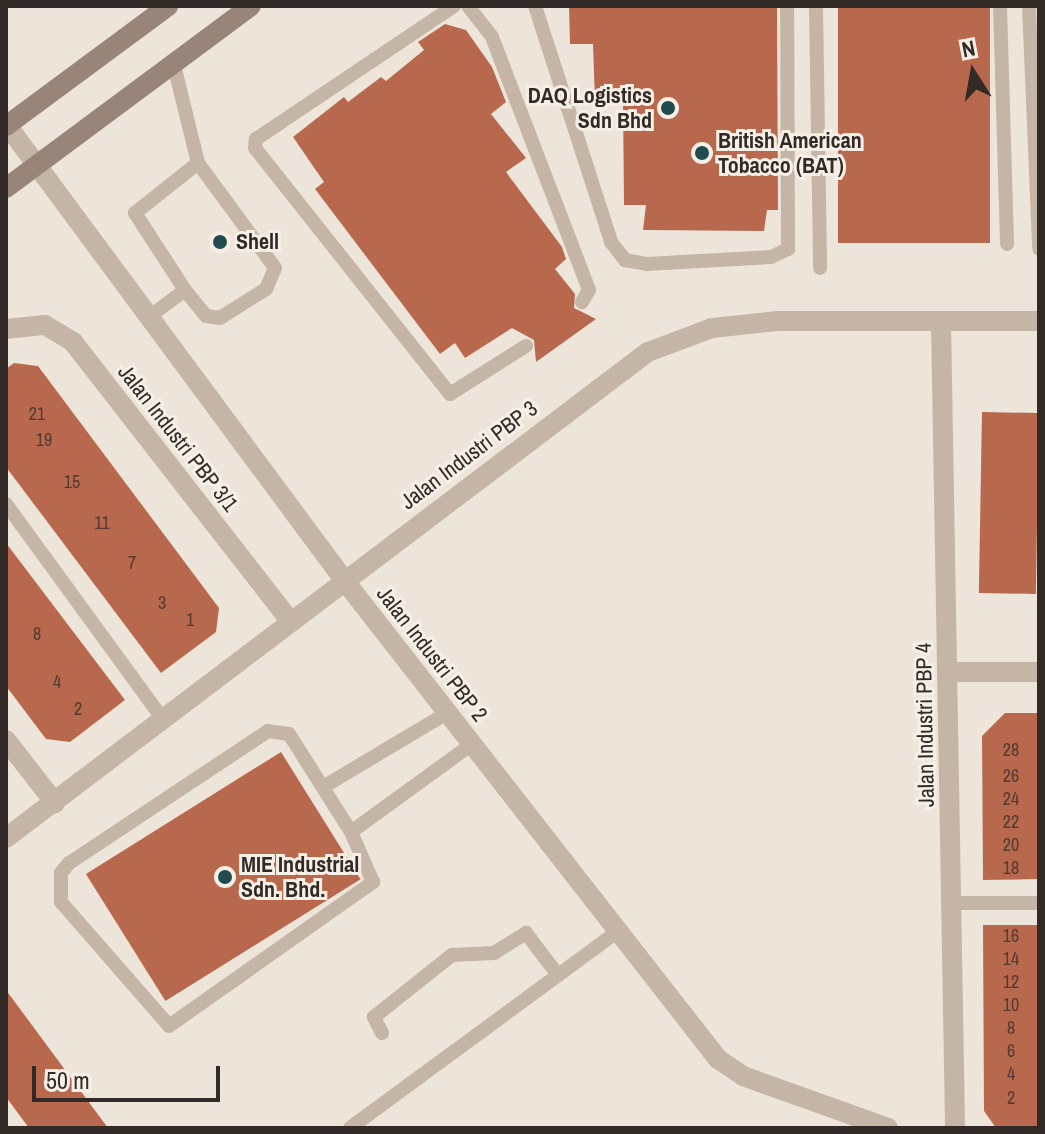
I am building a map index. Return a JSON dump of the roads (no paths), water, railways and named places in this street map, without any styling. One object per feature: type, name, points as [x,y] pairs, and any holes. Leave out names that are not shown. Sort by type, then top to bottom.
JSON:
[{"type":"main road","points":[[6,126],[168,6]]},
{"type":"main road","points":[[6,188],[251,6]]},
{"type":"street","name":"Jalan Industri PBP 2","points":[[6,126],[344,580],[718,1059],[743,1076],[888,1128]]},
{"type":"street","name":"Jalan Industri PBP 3","points":[[6,838],[648,352],[736,324],[1039,321]]},
{"type":"street","name":"Jalan Industri PBP 4","points":[[941,322],[955,1128]]},
{"type":"street","name":"Jalan Industri PBP 3/1","points":[[6,329],[45,325],[73,342],[291,622]]},
{"type":"street","points":[[949,672],[1039,672]]},
{"type":"street","points":[[6,740],[55,803]]},
{"type":"lane","points":[[454,6],[256,139],[255,148],[450,394],[526,346]]},
{"type":"lane","points":[[468,6],[492,37],[589,290],[582,302]]},
{"type":"lane","points":[[535,6],[611,242],[625,260],[647,264],[788,249],[787,6]]},
{"type":"lane","points":[[816,6],[820,268]]},
{"type":"lane","points":[[1000,6],[1007,244]]},
{"type":"lane","points":[[1029,6],[1039,249]]},
{"type":"lane","points":[[173,61],[198,163],[275,268],[275,280],[220,318],[206,316],[185,290],[135,213],[198,163]]},
{"type":"lane","points":[[149,317],[185,290]]},
{"type":"lane","points":[[6,504],[164,721]]},
{"type":"lane","points":[[323,787],[447,713]]},
{"type":"lane","points":[[268,731],[289,734],[351,832],[373,882],[169,1026],[61,902],[61,873],[69,863],[268,731]]},
{"type":"lane","points":[[351,832],[472,744]]},
{"type":"lane","points":[[952,903],[1039,903]]},
{"type":"lane","points":[[350,1128],[620,930]]},
{"type":"lane","points":[[382,1033],[374,1017],[452,955],[494,953],[526,933],[558,975]]},
{"type":"place","name":"DAQ Logistics Sdn Bhd","points":[[668,108]]},
{"type":"place","name":"British American Tobacco (BAT)","points":[[702,153]]},
{"type":"place","name":"Shell","points":[[220,242]]},
{"type":"place","name":"MIE Industrial Sdn. Bhd.","points":[[225,877]]}]
